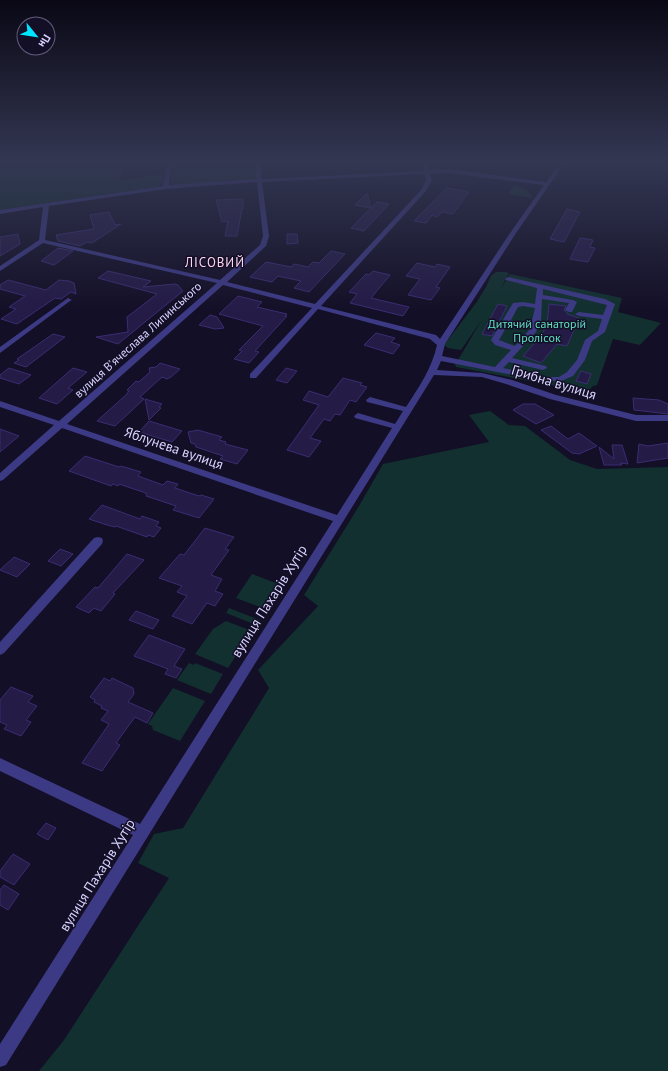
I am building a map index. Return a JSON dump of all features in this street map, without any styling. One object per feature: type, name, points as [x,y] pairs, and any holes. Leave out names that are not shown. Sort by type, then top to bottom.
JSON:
[{"type":"street","points":[[42,241],[45,211]]},
{"type":"street","name":"вулиця Вʼячеслава Липинського","points":[[0,478],[220,282],[263,246],[266,236],[263,211]]},
{"type":"street","points":[[253,376],[405,211]]},
{"type":"street","name":"вулиця Пахарів Хутір","points":[[0,1059],[141,832],[432,372],[438,358],[441,344],[528,211]]},
{"type":"street","points":[[0,269],[42,241],[317,306],[433,337],[441,344]]},
{"type":"street","points":[[438,358],[544,379],[563,379],[570,374],[579,363],[590,340],[600,333],[607,318],[611,304],[608,302],[508,279]]},
{"type":"street","points":[[498,369],[531,334],[534,328],[540,287]]},
{"type":"street","points":[[539,296],[572,302],[570,310]]},
{"type":"street","points":[[0,351],[68,300]]},
{"type":"street","points":[[516,349],[498,343],[495,340],[518,304],[538,307]]},
{"type":"street","points":[[579,314],[607,318]]},
{"type":"street","points":[[506,321],[534,328]]},
{"type":"street","points":[[506,359],[537,368]]},
{"type":"street","name":"Грибна вулиця","points":[[432,372],[482,375],[509,382],[553,397],[636,418],[668,418]]},
{"type":"street","points":[[370,400],[408,410]]},
{"type":"street","name":"Яблунева вулиця","points":[[0,404],[339,519]]},
{"type":"street","points":[[358,416],[397,427]]},
{"type":"street","points":[[0,650],[98,541]]},
{"type":"street","points":[[0,764],[141,832]]},
{"type":"green space","name":"Дитячий санаторій Пролісок","points":[[496,272],[509,273],[500,290],[510,274],[622,298],[618,312],[661,323],[640,345],[613,339],[597,385],[593,386],[587,392],[456,367],[455,365],[481,321],[461,350],[448,348],[444,345],[476,303],[491,276]]},
{"type":"green space","points":[[490,411],[509,425],[525,426],[570,460],[597,469],[668,467],[668,1071],[39,1071],[64,1040],[169,878],[138,863],[154,834],[183,828],[269,688],[258,670],[318,606],[304,595],[383,464],[489,442],[469,415]]},
{"type":"green space","points":[[252,574],[281,585],[265,609],[236,598]]},
{"type":"green space","points":[[229,608],[260,620],[256,625],[226,613]]},
{"type":"green space","points":[[226,621],[252,631],[228,668],[195,654],[213,629]]},
{"type":"green space","points":[[189,663],[194,665],[195,663],[223,674],[211,694],[177,680]]},
{"type":"green space","points":[[173,688],[205,701],[180,741],[153,730],[152,726],[148,724]]},
{"type":"building","points":[[219,211],[242,211],[237,236],[225,236],[228,221],[222,222]]},
{"type":"building","points":[[368,211],[383,211],[364,231],[351,228]]},
{"type":"building","points":[[424,211],[455,211],[453,214],[442,212],[437,217],[432,215],[426,223],[414,221]]},
{"type":"building","points":[[566,211],[580,212],[564,242],[550,239]]},
{"type":"building","points":[[109,212],[115,225],[121,224],[92,243],[87,242],[80,246],[58,241],[56,235],[94,229],[90,215]]},
{"type":"building","points":[[18,234],[20,244],[0,256],[0,237]]},
{"type":"building","points":[[287,234],[297,234],[298,243],[287,244]]},
{"type":"building","points":[[580,238],[593,240],[590,247],[595,248],[588,262],[570,259]]},
{"type":"building","points":[[58,248],[73,251],[54,265],[41,261]]},
{"type":"building","points":[[331,251],[345,254],[309,292],[294,288],[301,281],[278,276],[272,282],[250,277],[266,262],[291,267],[294,264],[308,267],[313,262],[319,263]]},
{"type":"building","points":[[417,263],[435,267],[437,264],[450,267],[436,287],[440,288],[431,300],[408,295],[420,279],[406,276]]},
{"type":"building","points":[[108,271],[151,281],[143,287],[175,284],[178,285],[183,291],[118,344],[96,337],[128,332],[127,317],[157,294],[98,278]]},
{"type":"building","points":[[373,271],[390,275],[371,298],[409,307],[403,316],[350,303],[357,294],[349,292],[366,274],[369,275]]},
{"type":"building","points":[[8,280],[46,290],[59,280],[69,281],[74,283],[76,294],[71,292],[61,299],[55,298],[17,324],[1,319],[16,309],[9,307],[25,296],[0,289],[0,285]]},
{"type":"building","points":[[238,296],[262,302],[257,307],[287,314],[285,316],[287,316],[255,351],[259,352],[249,363],[234,359],[242,351],[239,350],[263,326],[219,314]]},
{"type":"building","points":[[498,304],[507,306],[492,336],[482,334]]},
{"type":"building","points":[[549,304],[566,306],[564,310],[567,314],[579,318],[567,346],[557,344],[541,363],[523,356],[541,336],[547,325]]},
{"type":"building","points":[[210,315],[217,317],[224,328],[215,329],[199,325]]},
{"type":"building","points":[[376,333],[395,338],[391,342],[400,345],[393,354],[364,345]]},
{"type":"building","points":[[53,334],[65,337],[26,367],[14,363],[19,360],[17,359]]},
{"type":"building","points":[[160,363],[180,369],[167,379],[162,377],[140,397],[144,399],[115,426],[97,421],[126,395],[129,391],[127,390],[136,381],[139,382],[150,372],[149,368],[156,367]]},
{"type":"building","points":[[9,368],[31,375],[19,384],[0,378],[0,375]]},
{"type":"building","points":[[73,368],[87,372],[68,388],[73,390],[57,404],[39,398]]},
{"type":"building","points":[[286,368],[297,371],[287,383],[276,380]]},
{"type":"building","points":[[581,371],[591,374],[587,384],[576,381]]},
{"type":"building","points":[[343,378],[362,383],[360,385],[367,387],[356,402],[350,400],[340,415],[335,414],[330,421],[324,419],[310,438],[321,441],[309,457],[287,450],[319,405],[303,400],[309,391],[328,397]]},
{"type":"building","points":[[633,398],[659,400],[668,404],[668,414],[634,410]]},
{"type":"building","points":[[145,399],[162,404],[159,407],[161,408],[149,420]]},
{"type":"building","points":[[523,404],[535,404],[554,415],[536,424],[513,410]]},
{"type":"building","points":[[149,421],[182,431],[172,442],[139,432]]},
{"type":"building","points":[[551,426],[568,439],[579,433],[597,446],[579,454],[572,453],[541,430]]},
{"type":"building","points":[[0,429],[19,436],[0,452]]},
{"type":"building","points":[[198,430],[222,437],[219,440],[226,442],[225,444],[248,450],[237,464],[220,459],[223,456],[196,447],[195,444],[191,443],[188,432]]},
{"type":"building","points":[[668,443],[668,458],[637,463],[639,444],[648,446]]},
{"type":"building","points":[[612,445],[622,445],[628,464],[620,463],[622,465],[604,465],[599,447],[614,459]]},
{"type":"building","points":[[85,456],[119,467],[121,466],[141,472],[138,476],[163,485],[167,481],[178,484],[175,488],[214,499],[199,518],[173,510],[176,506],[146,496],[147,494],[143,492],[119,484],[118,486],[113,484],[111,486],[69,471]]},
{"type":"building","points":[[102,505],[140,519],[142,516],[159,522],[156,526],[161,528],[154,537],[148,535],[147,537],[116,526],[107,525],[89,519]]},
{"type":"building","points":[[205,528],[234,537],[225,549],[229,550],[211,575],[222,579],[215,591],[223,594],[215,606],[207,603],[192,624],[172,616],[187,596],[177,592],[182,586],[159,578],[180,554],[184,555]]},
{"type":"building","points":[[60,549],[73,554],[61,566],[48,561]]},
{"type":"building","points":[[127,554],[144,560],[113,593],[115,594],[101,611],[94,608],[89,613],[76,607],[95,587],[98,588]]},
{"type":"building","points":[[14,557],[30,564],[17,577],[0,570]]},
{"type":"building","points":[[136,611],[159,620],[153,629],[129,620]]},
{"type":"building","points":[[149,635],[185,649],[174,666],[182,669],[176,678],[165,674],[168,669],[134,656]]},
{"type":"building","points":[[104,678],[110,681],[112,678],[133,688],[134,694],[128,702],[153,713],[147,723],[135,717],[116,743],[120,745],[102,771],[82,763],[109,724],[101,720],[108,711],[101,708],[102,706],[94,702],[95,700],[90,697]]},
{"type":"building","points":[[11,687],[33,696],[28,702],[37,706],[26,720],[31,722],[21,736],[4,729],[7,725],[0,722],[0,700]]},
{"type":"building","points":[[46,823],[56,828],[48,840],[37,834]]},
{"type":"building","points":[[13,854],[30,864],[14,885],[0,877],[0,871]]},
{"type":"building","points":[[4,885],[19,894],[8,910],[0,905],[0,890]]},
{"type":"district","name":"ЛІСОВИЙ","points":[[215,262]]}]
